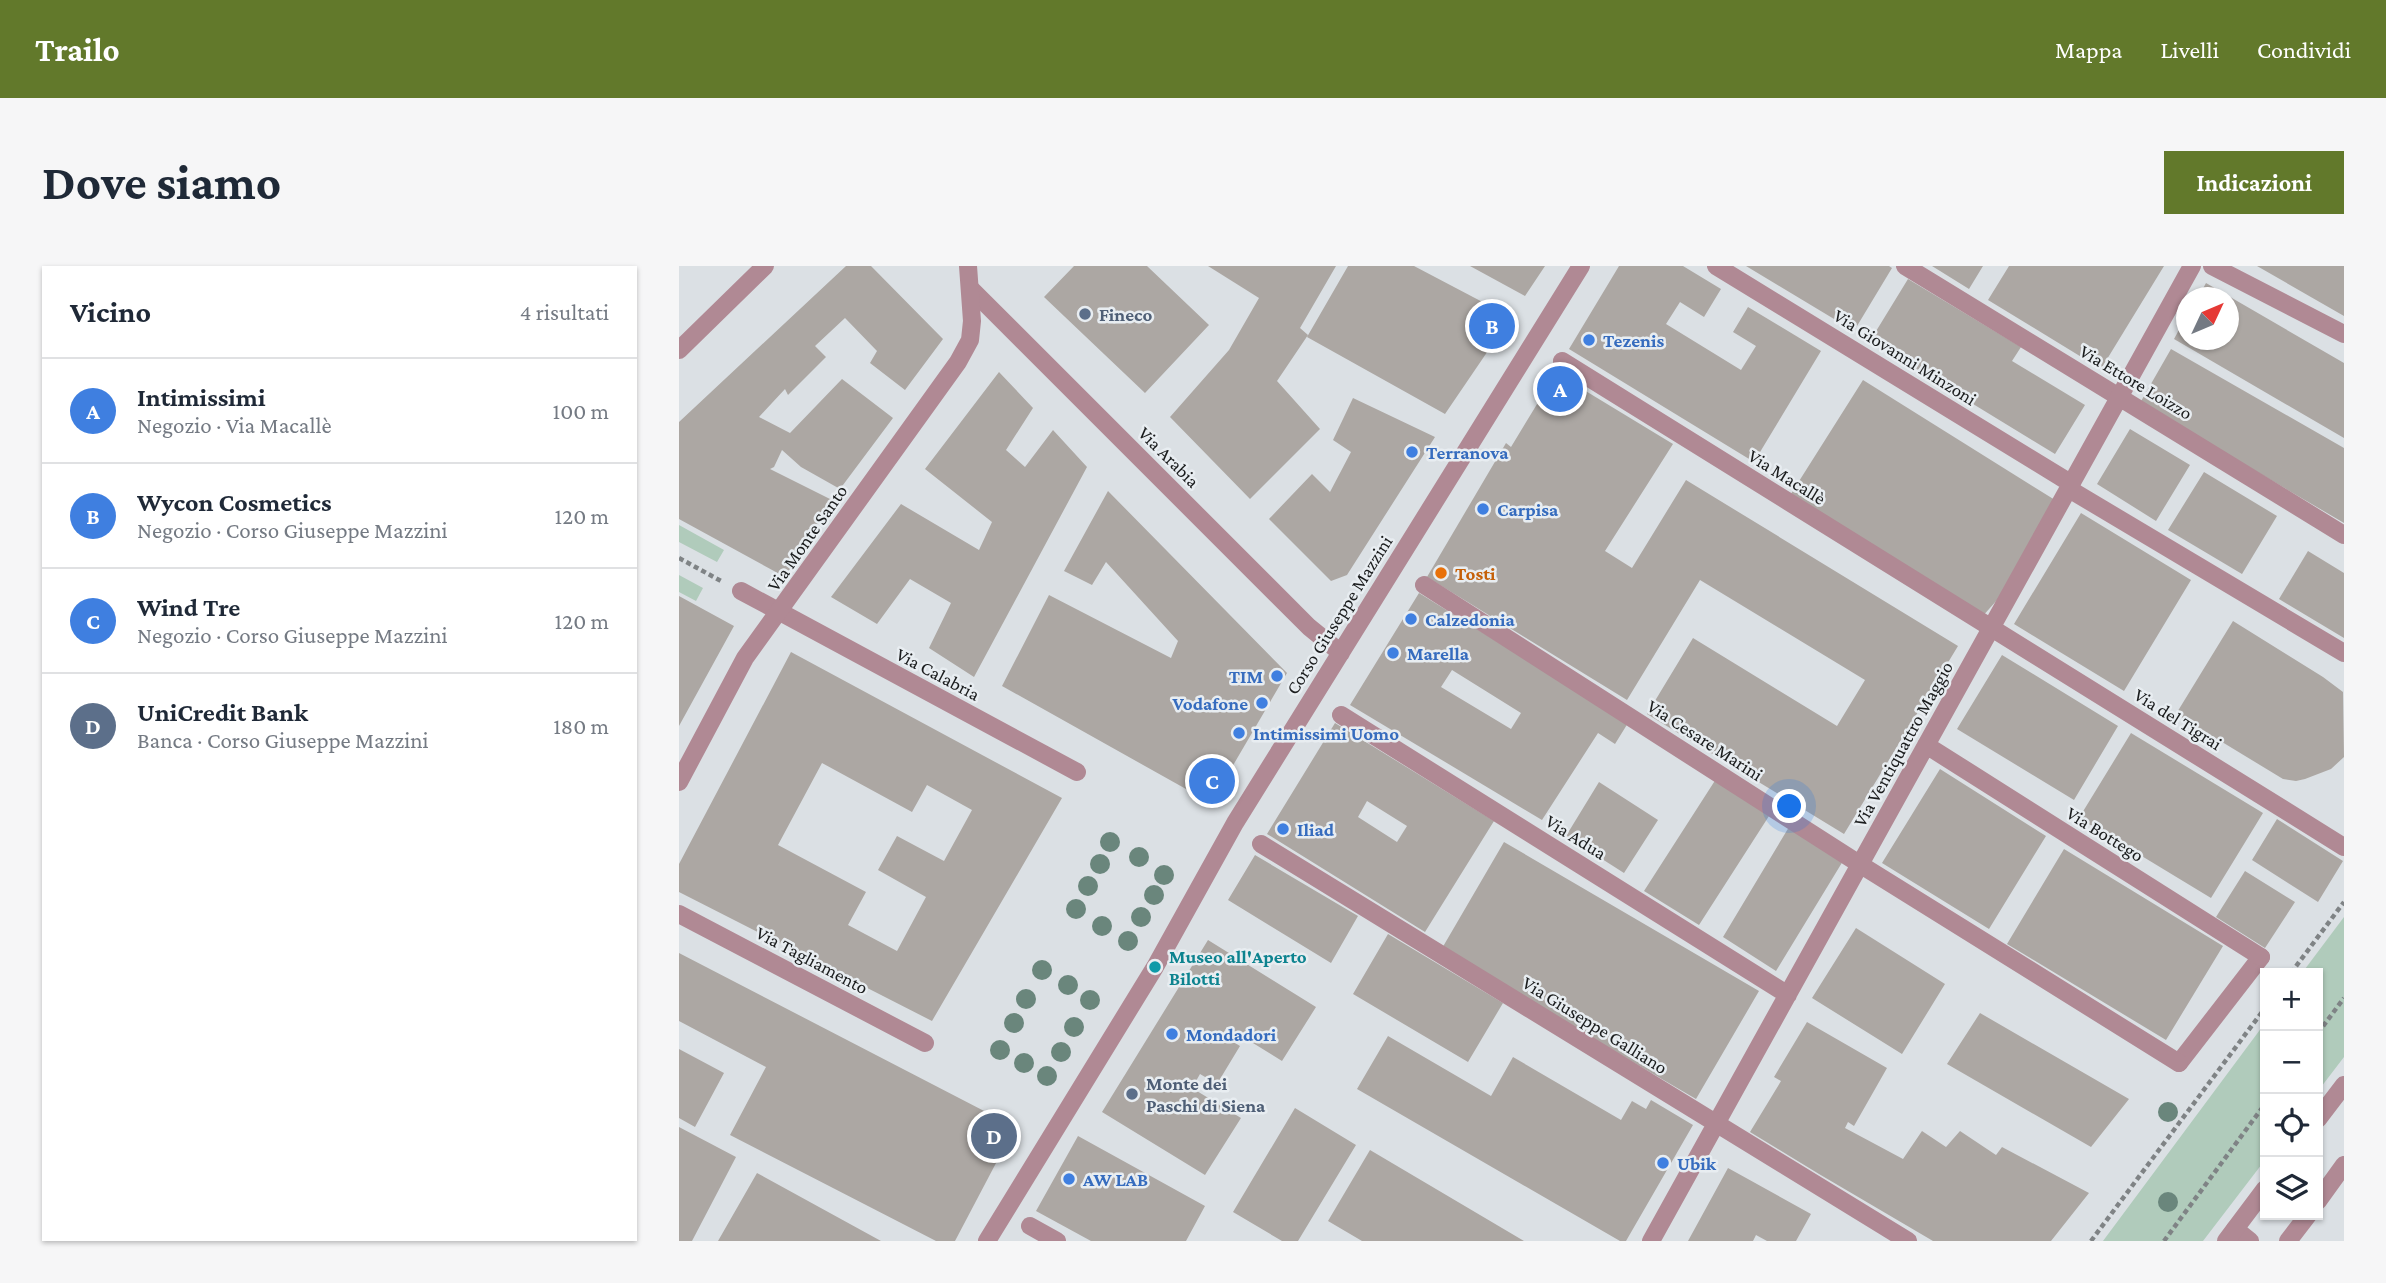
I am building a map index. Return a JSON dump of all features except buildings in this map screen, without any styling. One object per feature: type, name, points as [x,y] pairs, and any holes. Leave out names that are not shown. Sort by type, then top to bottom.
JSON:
[{"type":"street","points":[[679,350],[765,266]]},
{"type":"street","name":"Via Monte Santo","points":[[679,782],[745,658],[780,613],[958,362],[970,340],[972,321],[968,266]]},
{"type":"street","name":"Corso Giuseppe Mazzini","points":[[987,1241],[1155,967],[1235,823],[1581,266]]},
{"type":"street","name":"Via Giovanni Minzoni","points":[[1716,266],[2070,487],[2344,653]]},
{"type":"street","name":"Via Ettore Loizzo","points":[[1905,266],[2344,535]]},
{"type":"street","name":"Via Ventiquattro Maggio","points":[[1651,1241],[2192,266]]},
{"type":"street","points":[[2212,266],[2344,334]]},
{"type":"street","name":"Via Arabia","points":[[971,288],[1309,627],[1341,653]]},
{"type":"street","name":"Via Macallè","points":[[1562,361],[1991,628]]},
{"type":"street","name":"Via Cesare Marini","points":[[1424,585],[1861,865],[2179,1063]]},
{"type":"street","name":"Via Calabria","points":[[741,591],[1077,772]]},
{"type":"street","name":"Via del Tigrai","points":[[1991,628],[2344,847]]},
{"type":"street","name":"Via Adua","points":[[1341,715],[1788,995]]},
{"type":"street","name":"Via Bottego","points":[[1926,746],[2261,957],[2179,1063]]},
{"type":"street","name":"Via Giuseppe Galliano","points":[[1261,844],[1908,1241]]},
{"type":"street","name":"Via Tagliamento","points":[[679,914],[925,1043]]},
{"type":"street","points":[[2323,1112],[2344,1085]]},
{"type":"street","points":[[2323,1194],[2344,1165]]},
{"type":"street","points":[[2250,1241],[2231,1235],[2260,1196]]},
{"type":"street","points":[[2288,1241],[2304,1220]]},
{"type":"street","points":[[1030,1226],[1057,1241]]},
{"type":"path","points":[[679,558],[741,591]]},
{"type":"path","points":[[2295,968],[2344,902]]},
{"type":"path","points":[[2319,1031],[2344,998]]},
{"type":"path","points":[[2093,1240],[2260,1015]]},
{"type":"path","points":[[2164,1241],[2260,1111]]},
{"type":"green space","points":[[679,525],[724,550],[717,562],[679,542]]},
{"type":"green space","points":[[679,575],[703,588],[696,601],[679,592]]},
{"type":"green space","points":[[2344,917],[2344,1057],[2323,1084],[2323,968],[2306,968]]},
{"type":"green space","points":[[2260,1030],[2260,1167],[2203,1241],[2103,1241]]},
{"type":"place","name":"Fineco","points":[[1085,314]]},
{"type":"place","name":"Wycon Cosmetics","points":[[1492,326]]},
{"type":"place","name":"Tezenis","points":[[1589,340]]},
{"type":"place","name":"Intimissimi","points":[[1560,389]]},
{"type":"place","name":"Terranova","points":[[1412,452]]},
{"type":"place","name":"Carpisa","points":[[1483,509]]},
{"type":"place","name":"Tosti","points":[[1441,573]]},
{"type":"place","name":"Calzedonia","points":[[1411,619]]},
{"type":"place","name":"Marella","points":[[1393,653]]},
{"type":"place","name":"TIM","points":[[1277,676]]},
{"type":"place","name":"Vodafone","points":[[1262,703]]},
{"type":"place","name":"Intimissimi Uomo","points":[[1239,733]]},
{"type":"place","name":"Wind Tre","points":[[1212,781]]},
{"type":"place","name":"Iliad","points":[[1283,829]]},
{"type":"place","name":"Museo all'Aperto Bilotti","points":[[1155,967]]},
{"type":"place","name":"Mondadori","points":[[1172,1034]]},
{"type":"place","name":"Monte dei Paschi di Siena","points":[[1132,1094]]},
{"type":"place","name":"UniCredit Bank","points":[[994,1136]]},
{"type":"place","name":"Ubik","points":[[1663,1163]]},
{"type":"place","name":"AW LAB","points":[[1069,1179]]}]
